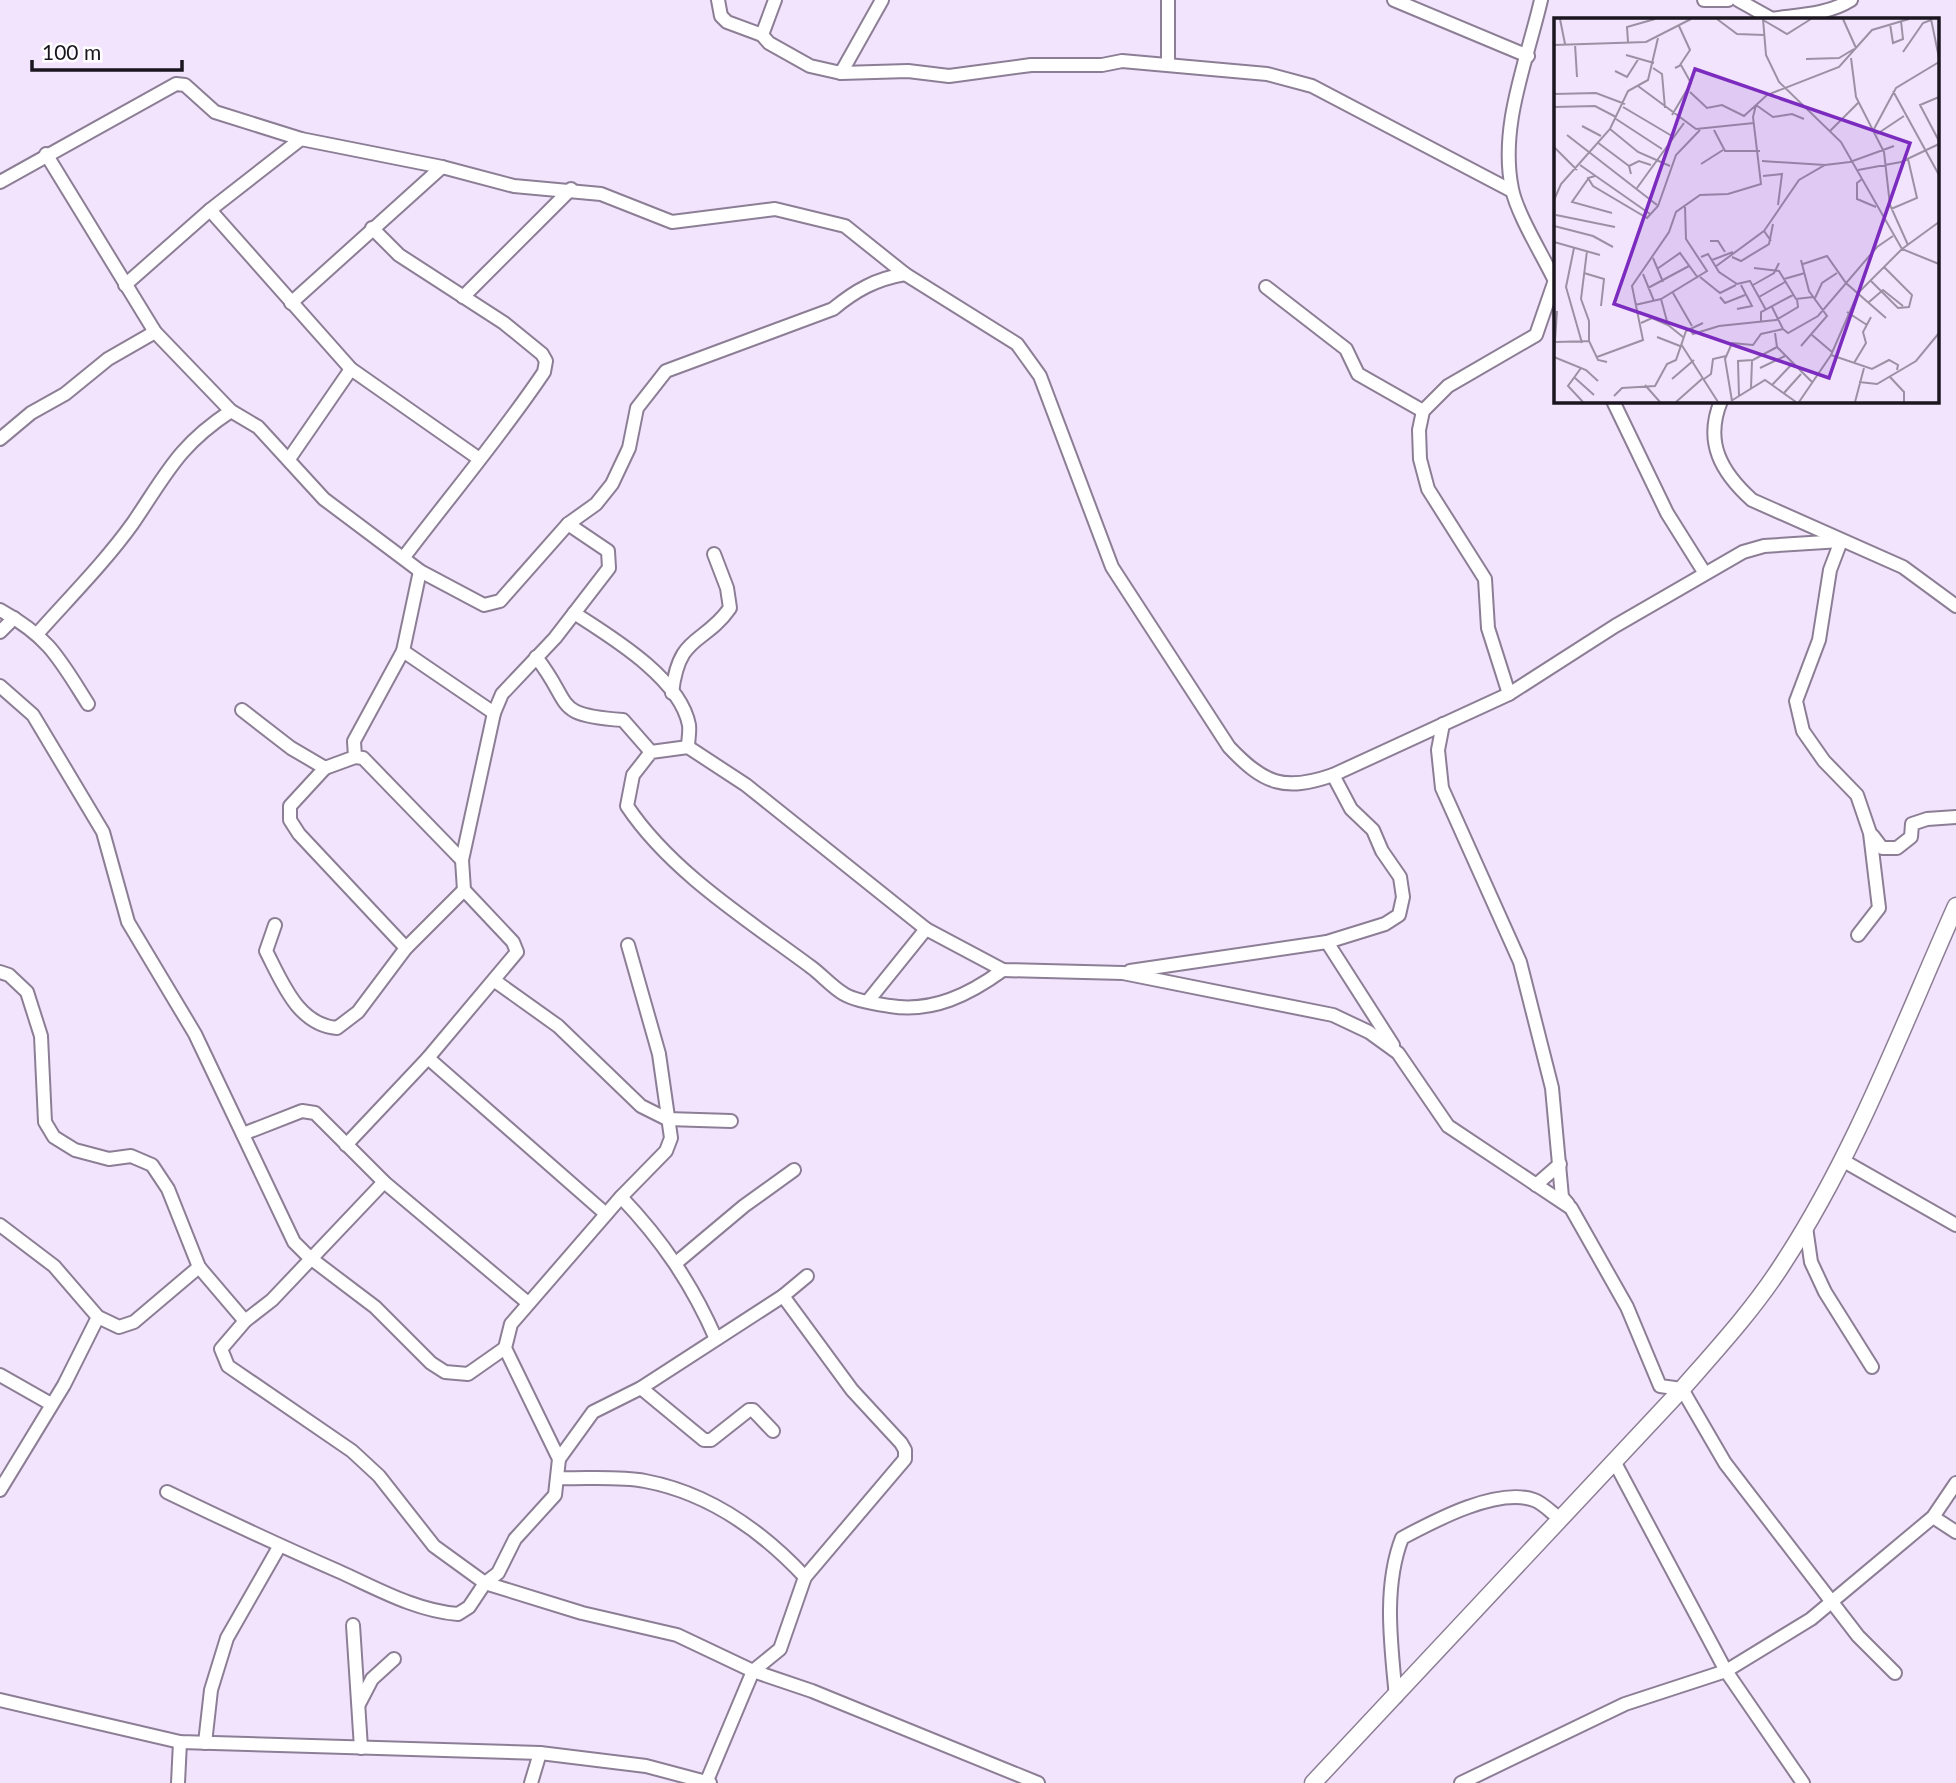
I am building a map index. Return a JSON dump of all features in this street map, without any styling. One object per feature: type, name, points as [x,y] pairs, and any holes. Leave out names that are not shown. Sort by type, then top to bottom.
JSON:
[{"type":"main road","points":[[1313,1783],[1396,1697],[1735,1329],[1806,1227],[1842,1160],[1956,906]]},
{"type":"street","points":[[718,0],[721,16],[727,22],[762,35],[769,43],[810,66],[841,73],[908,71],[949,76],[1031,65],[1102,65],[1122,61],[1267,74],[1312,86],[1512,191]]},
{"type":"street","points":[[762,35],[775,0]]},
{"type":"street","points":[[841,73],[882,0]]},
{"type":"street","points":[[1168,0],[1168,64]]},
{"type":"street","points":[[1541,0],[1510,122],[1508,157],[1512,191],[1554,279]]},
{"type":"street","points":[[1704,0],[1728,0]]},
{"type":"street","points":[[1738,0],[1769,18]]},
{"type":"street","points":[[1780,18],[1809,15],[1851,0]]},
{"type":"street","points":[[1396,1],[1528,56]]},
{"type":"street","points":[[0,182],[176,84],[185,85],[215,111],[301,139],[442,167],[513,186],[571,189],[601,194],[672,222],[775,209],[845,226],[905,274],[1017,344],[1031,360],[1040,376],[1112,567],[1229,747],[1247,765],[1270,780],[1302,786],[1333,775],[1510,694],[1704,572],[1743,552],[1764,546],[1841,541]]},
{"type":"street","points":[[125,285],[210,210],[301,139]]},
{"type":"street","points":[[46,154],[155,332],[231,411],[258,427],[324,499],[420,571],[484,605],[493,605],[568,524],[596,504],[612,484],[629,448],[637,408],[666,371],[833,309],[856,290],[881,278],[905,274]]},
{"type":"street","points":[[291,303],[442,167]]},
{"type":"street","points":[[463,297],[571,189]]},
{"type":"street","points":[[210,210],[351,369],[478,458]]},
{"type":"street","points":[[373,228],[399,255],[504,323],[542,354],[546,361],[544,372],[503,432],[478,458],[404,557]]},
{"type":"street","points":[[1510,694],[1490,636],[1485,579],[1428,489],[1420,459],[1419,429],[1423,411],[1448,386],[1536,335],[1554,284]]},
{"type":"street","points":[[1266,287],[1346,349],[1358,374],[1423,411]]},
{"type":"street","points":[[0,439],[31,413],[65,394],[108,359],[155,332]]},
{"type":"street","points":[[289,459],[351,369]]},
{"type":"street","points":[[1613,402],[1667,513],[1704,572]]},
{"type":"street","points":[[1721,402],[1714,417],[1713,438],[1718,459],[1734,484],[1752,500],[1903,567],[1956,606]]},
{"type":"street","points":[[38,633],[132,523],[162,474],[185,447],[231,411]]},
{"type":"street","points":[[346,1145],[428,1058],[517,952],[516,947],[464,890],[463,860],[494,713],[502,694],[574,613],[609,568],[611,560],[608,551],[568,524]]},
{"type":"street","points":[[1841,541],[1830,570],[1819,640],[1796,701],[1802,731],[1824,761],[1857,795],[1870,833],[1879,908],[1858,935]]},
{"type":"street","points":[[672,692],[680,657],[697,636],[721,622],[730,608],[727,588],[714,554]]},
{"type":"street","points":[[355,757],[354,741],[403,650],[420,571]]},
{"type":"street","points":[[0,610],[38,633],[57,655],[88,704]]},
{"type":"street","points":[[574,613],[638,654],[672,692],[689,725],[688,747]]},
{"type":"street","points":[[0,632],[13,618]]},
{"type":"street","points":[[403,650],[494,713]]},
{"type":"street","points":[[536,657],[559,696],[572,712],[589,717],[623,720],[651,752]]},
{"type":"street","points":[[0,686],[33,715],[103,832],[128,922],[195,1034],[294,1242],[309,1257],[375,1307],[431,1363],[445,1372],[468,1374],[505,1348]]},
{"type":"street","points":[[242,710],[291,748],[325,768]]},
{"type":"street","points":[[1443,724],[1438,750],[1442,788],[1520,962],[1552,1088],[1562,1197],[1571,1208],[1627,1307],[1660,1386],[1682,1389],[1725,1463],[1832,1604],[1858,1636],[1895,1673]]},
{"type":"street","points":[[1003,970],[950,1002],[892,1007],[845,995],[752,926],[646,835],[627,806],[633,775],[651,752],[688,747],[746,785],[926,929],[1003,970],[1123,973],[1333,1015],[1369,1032],[1398,1053]]},
{"type":"street","points":[[406,948],[299,834],[290,820],[290,806],[325,768],[355,757],[363,758],[463,860]]},
{"type":"street","points":[[1123,973],[1327,942],[1385,924],[1399,915],[1403,897],[1400,877],[1382,851],[1373,830],[1351,809],[1333,775]]},
{"type":"street","points":[[1870,833],[1882,848],[1897,848],[1911,837],[1912,824],[1927,819],[1956,817]]},
{"type":"street","points":[[275,925],[266,951],[302,1013],[321,1027],[337,1028],[358,1012],[406,948],[464,890]]},
{"type":"street","points":[[868,1001],[926,929]]},
{"type":"street","points":[[1327,942],[1448,1126],[1571,1208]]},
{"type":"street","points":[[167,1492],[279,1547],[392,1596],[458,1615],[469,1607],[485,1583],[505,1563],[514,1539],[555,1496],[558,1478],[559,1459],[505,1348],[511,1324],[621,1196],[666,1151],[671,1138],[659,1054],[628,945]]},
{"type":"street","points":[[0,972],[9,975],[27,992],[41,1036],[45,1122],[54,1137],[75,1150],[109,1159],[131,1156],[152,1165],[168,1188],[199,1267],[245,1321]]},
{"type":"street","points":[[495,981],[558,1026],[641,1106],[667,1119],[731,1121]]},
{"type":"street","points":[[428,1058],[606,1214]]},
{"type":"street","points":[[243,1134],[309,1110],[384,1182],[528,1303]]},
{"type":"street","points":[[1842,1160],[1956,1225]]},
{"type":"street","points":[[1536,1185],[1560,1164]]},
{"type":"street","points":[[676,1263],[744,1206],[794,1170]]},
{"type":"street","points":[[384,1182],[309,1257],[272,1300],[245,1321],[221,1349],[228,1366],[352,1451],[379,1476],[434,1546],[485,1583],[582,1612],[677,1635],[753,1671],[812,1691],[1038,1783]]},
{"type":"street","points":[[621,1196],[658,1236],[689,1281],[716,1339]]},
{"type":"street","points":[[0,1225],[54,1266],[98,1317],[119,1327],[134,1322],[199,1267]]},
{"type":"street","points":[[1806,1227],[1811,1262],[1825,1292],[1872,1367]]},
{"type":"street","points":[[559,1459],[593,1412],[641,1388],[783,1297],[807,1276]]},
{"type":"street","points":[[0,1700],[180,1742],[540,1753],[646,1766],[707,1782],[753,1671],[780,1649],[806,1577],[905,1459],[905,1450],[882,1419],[852,1390],[783,1297]]},
{"type":"street","points":[[0,1490],[5,1470],[51,1404],[98,1317]]},
{"type":"street","points":[[0,1376],[51,1404]]},
{"type":"street","points":[[641,1388],[704,1440],[712,1440],[749,1410],[754,1410],[773,1431]]},
{"type":"street","points":[[1615,1461],[1726,1671],[1803,1783]]},
{"type":"street","points":[[558,1478],[643,1480],[686,1491],[737,1518],[774,1543],[806,1577]]},
{"type":"street","points":[[1461,1783],[1625,1704],[1726,1671],[1832,1604],[1933,1517],[1956,1483]]},
{"type":"street","points":[[1396,1697],[1392,1646],[1392,1563],[1402,1538],[1446,1514],[1521,1496],[1537,1501],[1560,1519]]},
{"type":"street","points":[[1933,1517],[1956,1532]]},
{"type":"street","points":[[205,1743],[211,1689],[228,1638],[279,1547]]},
{"type":"street","points":[[353,1625],[361,1748]]},
{"type":"street","points":[[359,1705],[372,1679],[394,1659]]},
{"type":"street","points":[[178,1783],[180,1742]]},
{"type":"street","points":[[531,1783],[540,1753]]}]
